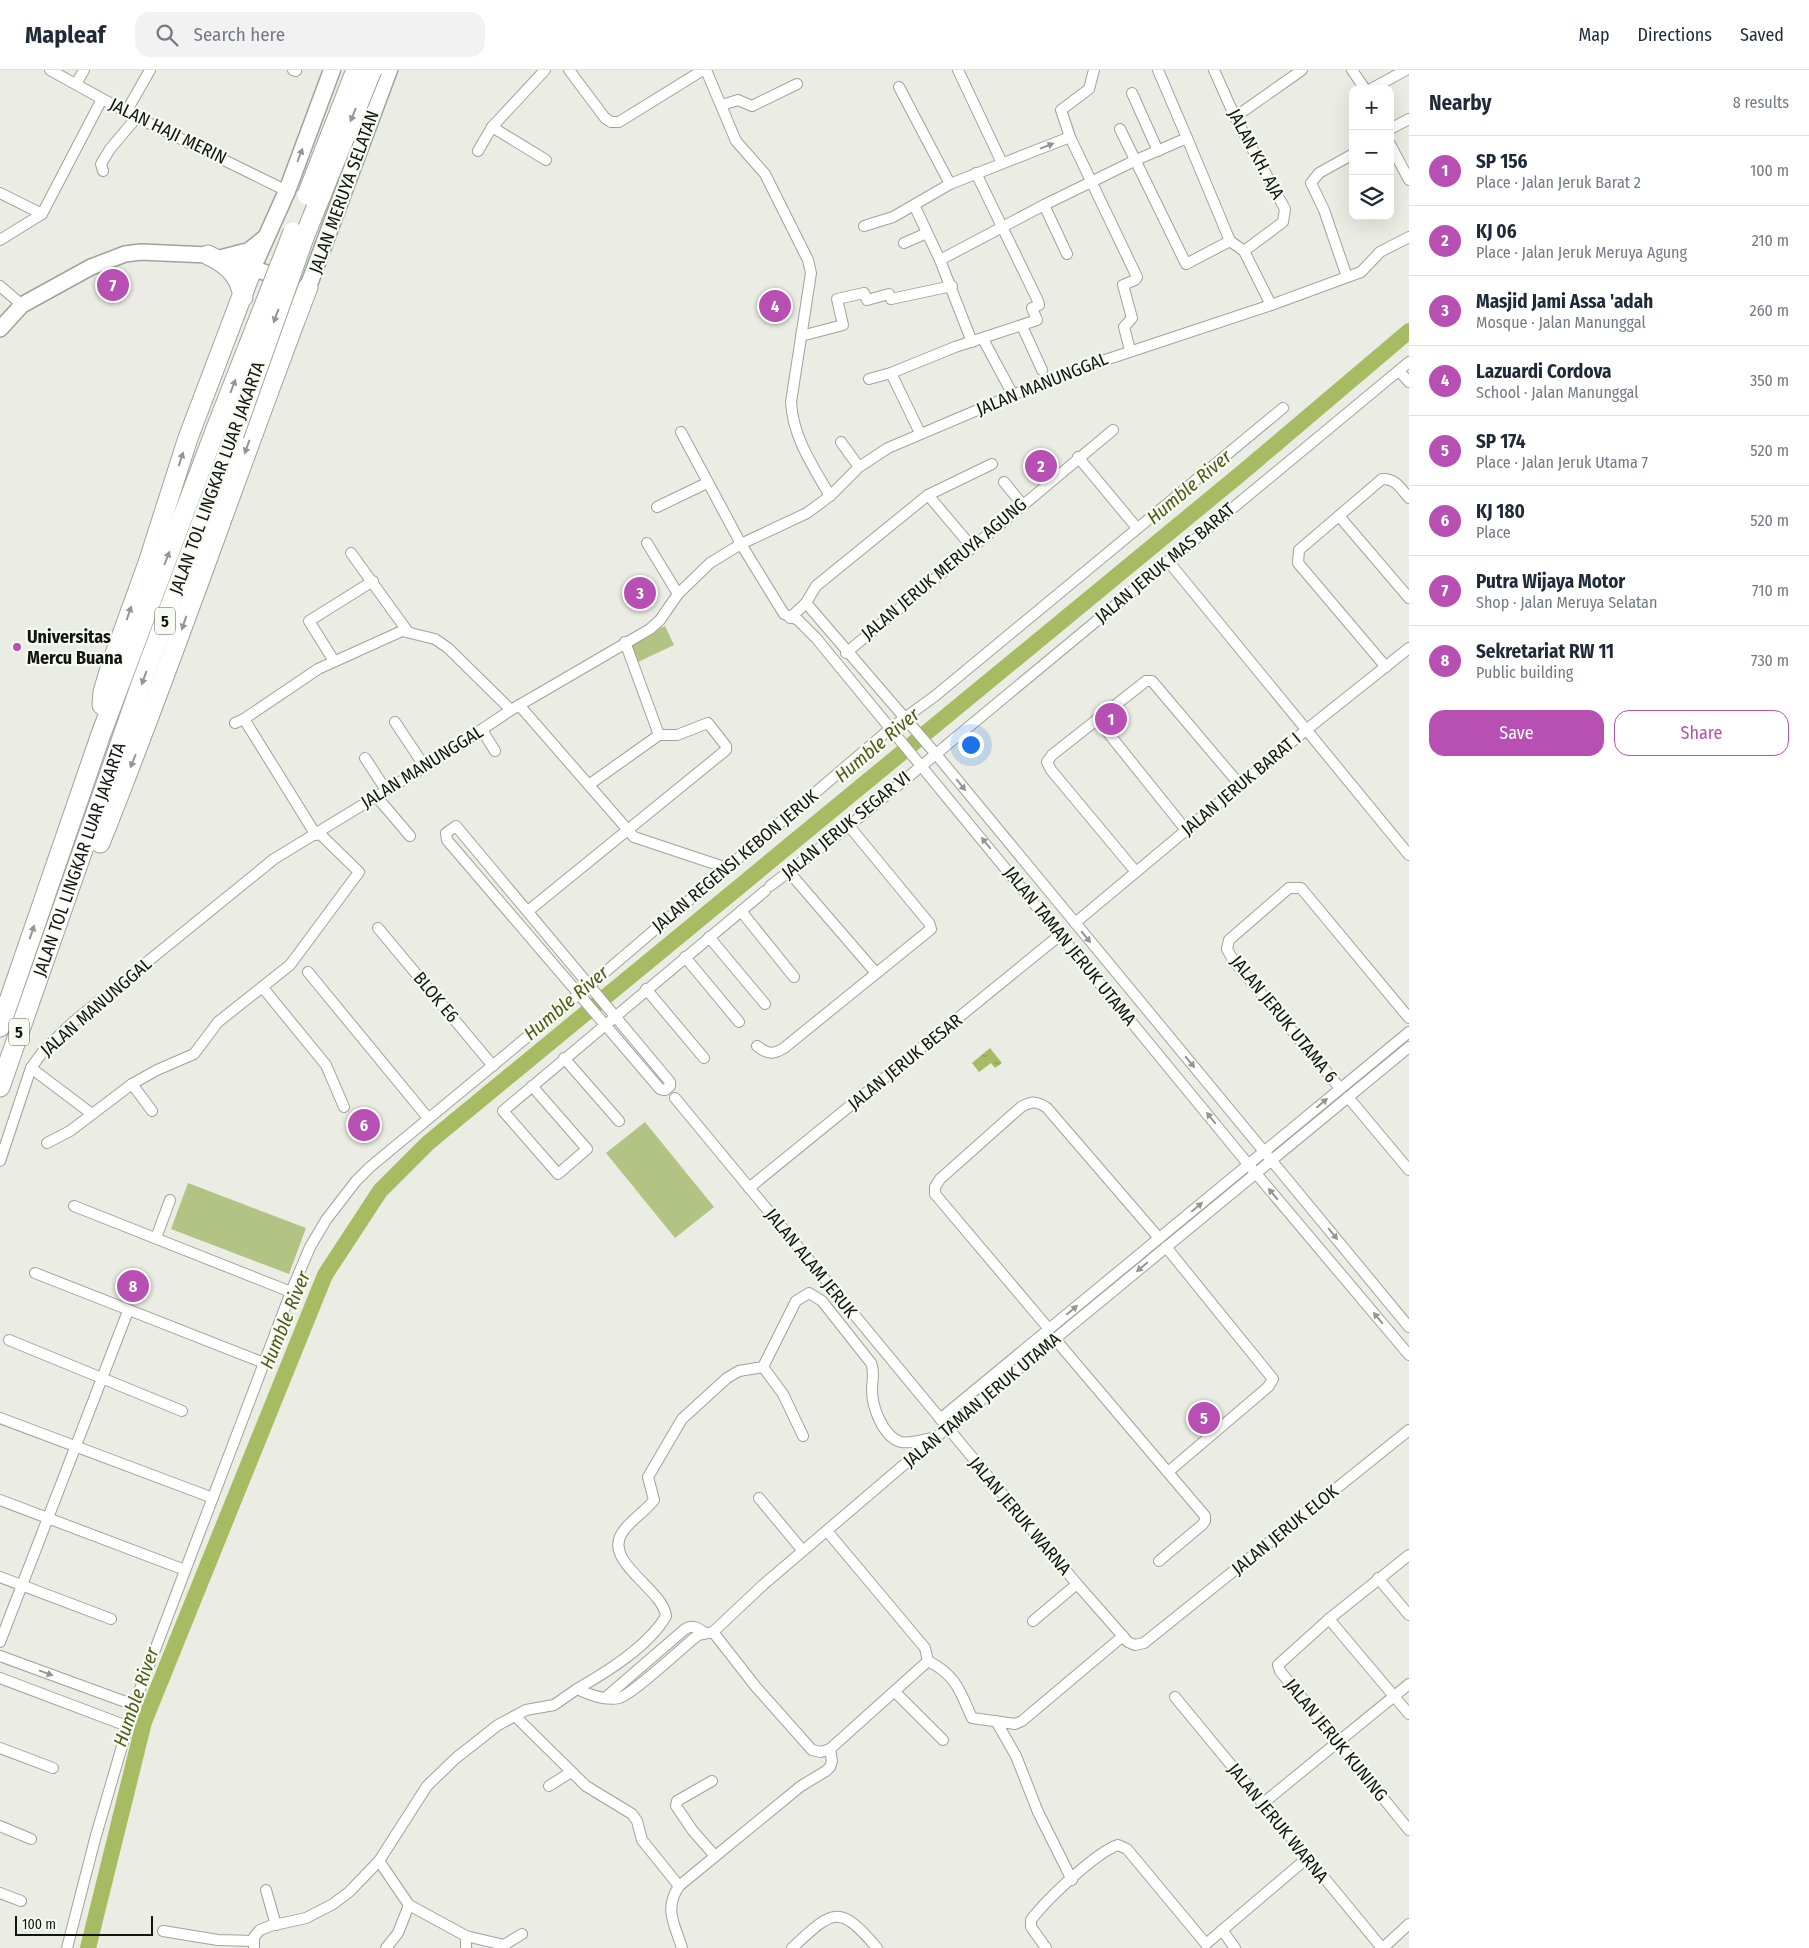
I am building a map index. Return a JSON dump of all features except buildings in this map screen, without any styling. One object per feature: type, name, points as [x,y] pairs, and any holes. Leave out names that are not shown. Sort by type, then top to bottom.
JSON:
[{"type":"highway","name":"JALAN TOL LINGKAR LUAR JAKARTA","points":[[0,1027],[100,734],[215,431],[356,70]]},
{"type":"highway","name":"JALAN TOL LINGKAR LUAR JAKARTA","points":[[0,1087],[100,808],[141,684],[305,235],[372,70]]},
{"type":"highway","points":[[215,257],[232,271],[240,283],[243,297]]},
{"type":"highway","points":[[100,734],[103,692],[111,666],[148,563],[188,438],[253,268]]},
{"type":"highway","points":[[67,901],[87,876],[151,716],[210,550],[311,280]]},
{"type":"main road","points":[[253,268],[287,191],[332,70]]},
{"type":"main road","name":"JALAN MERUYA SELATAN","points":[[0,329],[22,305],[91,267],[125,254],[141,252],[215,257],[253,268],[311,280],[389,70]]},
{"type":"main road","points":[[266,239],[266,261],[275,269],[311,280]]},
{"type":"main road","points":[[215,257],[249,251],[266,239]]},
{"type":"street","name":"JALAN HAJI MERIN","points":[[50,70],[126,112],[287,191]]},
{"type":"street","points":[[76,84],[84,70]]},
{"type":"street","points":[[126,112],[150,70]]},
{"type":"street","points":[[478,151],[492,127],[545,70]]},
{"type":"street","points":[[569,70],[606,118],[612,122],[618,122],[704,70],[722,105],[736,141],[765,174],[808,260],[811,273],[790,402],[792,419],[798,439],[830,496]]},
{"type":"street","points":[[958,70],[1002,164]]},
{"type":"street","points":[[1094,70],[1090,89],[1061,110],[1070,137],[1137,277],[1135,280],[1123,285],[1132,318],[1124,327],[1130,350]]},
{"type":"street","points":[[1158,70],[1230,241],[1244,251],[1271,305]]},
{"type":"street","name":"JALAN KH. AJA","points":[[1214,70],[1235,116],[1285,210],[1283,222],[1244,251]]},
{"type":"street","points":[[1235,116],[1302,70]]},
{"type":"street","points":[[1352,70],[1362,85]]},
{"type":"street","points":[[1378,85],[1406,70]]},
{"type":"street","points":[[722,105],[738,100],[752,106],[772,97],[773,94],[797,84]]},
{"type":"street","points":[[899,87],[950,184]]},
{"type":"street","points":[[1132,93],[1158,150]]},
{"type":"street","points":[[0,240],[42,214],[102,99]]},
{"type":"street","points":[[103,171],[102,164],[110,150],[137,117]]},
{"type":"street","points":[[1394,127],[1409,119]]},
{"type":"street","points":[[492,127],[546,160]]},
{"type":"street","points":[[1120,129],[1186,264],[1230,241]]},
{"type":"street","points":[[864,226],[893,217],[950,184],[1070,137]]},
{"type":"street","points":[[940,260],[1044,205],[1136,160],[1187,138]]},
{"type":"street","points":[[1394,152],[1409,180]]},
{"type":"street","points":[[1347,276],[1324,210],[1310,183],[1328,167],[1349,156]]},
{"type":"street","points":[[869,379],[891,373],[1036,320],[1032,308],[1039,305],[1038,301],[1000,227],[976,173]]},
{"type":"street","points":[[0,192],[42,214]]},
{"type":"street","points":[[914,205],[952,286],[972,342]]},
{"type":"street","points":[[1044,205],[1068,254]]},
{"type":"street","points":[[904,243],[927,233]]},
{"type":"street","name":"JALAN MANUNGGAL","points":[[0,1161],[31,1068],[44,1050],[72,1023],[270,862],[425,767],[515,707],[625,642],[650,630],[660,620],[678,594],[710,563],[741,544],[806,513],[830,496],[859,468],[888,448],[920,433],[1060,375],[1130,350],[1271,305],[1361,272],[1380,252],[1409,237]]},
{"type":"street","points":[[0,286],[22,305]]},
{"type":"street","points":[[801,336],[843,325],[836,299],[864,293],[867,300],[889,294],[891,299],[952,286]]},
{"type":"street","points":[[1022,326],[1042,370]]},
{"type":"street","points":[[983,339],[1013,395]]},
{"type":"street","name":"JALAN JERUK MAS BARAT","points":[[920,762],[932,750],[1168,561],[1409,362]]},
{"type":"street","points":[[1398,371],[1409,382]]},
{"type":"street","points":[[891,373],[920,433]]},
{"type":"street","name":"JALAN REGENSI KEBON JERUK","points":[[67,1948],[95,1839],[134,1705],[290,1292],[310,1247],[342,1197],[370,1167],[428,1118],[593,989],[727,868],[891,728],[935,696],[1283,408]]},
{"type":"street","name":"JALAN JERUK MERUYA AGUNG","points":[[846,652],[1078,456],[1113,430]]},
{"type":"street","name":"JALAN TAMAN JERUK UTAMA","points":[[681,432],[741,544],[784,614],[798,620],[816,638],[920,762],[1248,1164],[1409,1355]]},
{"type":"street","points":[[841,442],[859,468]]},
{"type":"street","points":[[1078,456],[1137,528]]},
{"type":"street","points":[[790,618],[806,603],[816,586],[928,496],[992,464]]},
{"type":"street","points":[[1386,668],[1298,563],[1299,550],[1382,479],[1390,479],[1396,482],[1409,498]]},
{"type":"street","points":[[1004,482],[1022,504]]},
{"type":"street","points":[[657,507],[707,483]]},
{"type":"street","points":[[928,496],[971,546]]},
{"type":"street","points":[[1339,516],[1409,598]]},
{"type":"street","points":[[647,543],[678,594]]},
{"type":"street","points":[[351,553],[408,632]]},
{"type":"street","points":[[1168,561],[1409,855]]},
{"type":"street","points":[[334,661],[309,621],[373,581]]},
{"type":"street","name":"JALAN TAMAN JERUK UTAMA","points":[[806,603],[846,652],[932,750],[1409,1327]]},
{"type":"street","points":[[47,1143],[70,1131],[132,1084],[157,1070],[194,1054],[218,1022],[290,965],[360,872],[317,834],[240,721],[304,677],[394,633],[408,632],[435,639],[448,648],[515,707],[590,784],[626,830],[640,840],[727,868]]},
{"type":"street","points":[[625,642],[659,735]]},
{"type":"street","name":"JALAN JERUK BARAT I","points":[[1075,923],[1306,730],[1409,648]]},
{"type":"street","points":[[1136,872],[1051,770],[1047,762],[1052,755],[1146,681],[1152,681],[1240,786]]},
{"type":"street","points":[[1097,719],[1186,830]]},
{"type":"street","points":[[395,722],[425,767]]},
{"type":"street","points":[[528,911],[726,750],[726,746],[708,723],[677,735],[659,735],[590,784]]},
{"type":"street","points":[[482,730],[495,751]]},
{"type":"street","points":[[366,758],[386,790]]},
{"type":"street","name":"JALAN JERUK SEGAR VI","points":[[532,1086],[587,1148],[558,1174],[503,1111],[603,1021],[646,989],[768,889],[849,826],[920,762]]},
{"type":"street","points":[[376,796],[410,836]]},
{"type":"street","points":[[757,1046],[766,1053],[776,1053],[931,929],[929,923],[849,826]]},
{"type":"street","points":[[453,827],[459,828],[528,911],[670,1082],[670,1086],[665,1090],[660,1089],[448,840],[446,833],[453,827]]},
{"type":"street","points":[[790,872],[876,973]]},
{"type":"street","name":"JALAN JERUK UTAMA 6","points":[[1340,1088],[1233,960],[1227,949],[1230,940],[1289,888],[1301,888],[1409,1018]]},
{"type":"street","points":[[741,911],[794,976]]},
{"type":"street","name":"BLOK E6","points":[[378,928],[493,1066]]},
{"type":"street","name":"JALAN JERUK BESAR","points":[[749,1188],[1060,935]]},
{"type":"street","points":[[709,937],[764,1004]]},
{"type":"street","points":[[685,958],[739,1022]]},
{"type":"street","points":[[308,972],[428,1118]]},
{"type":"street","points":[[263,988],[326,1065],[344,1108]]},
{"type":"street","points":[[646,989],[704,1058]]},
{"type":"street","points":[[1148,1041],[1162,1029]]},
{"type":"street","name":"JALAN TAMAN JERUK UTAMA","points":[[940,1419],[1409,1032]]},
{"type":"street","name":"JALAN TAMAN JERUK UTAMA","points":[[709,1633],[947,1428],[1409,1047]]},
{"type":"street","points":[[564,1058],[618,1121]]},
{"type":"street","points":[[31,1068],[92,1114]]},
{"type":"street","points":[[132,1084],[152,1111]]},
{"type":"street","points":[[1348,1097],[1409,1170]]},
{"type":"street","name":"JALAN ALAM JERUK","points":[[675,1098],[947,1428]]},
{"type":"street","points":[[1049,1330],[935,1194],[935,1187],[940,1179],[1021,1107],[1030,1102],[1038,1102],[1047,1108],[1159,1238]]},
{"type":"street","points":[[156,1238],[170,1200]]},
{"type":"street","points":[[74,1206],[290,1292]]},
{"type":"street","points":[[1166,1247],[1272,1379],[1268,1387],[1168,1472]]},
{"type":"street","points":[[34,1273],[128,1312],[264,1363]]},
{"type":"street","points":[[763,1367],[796,1301],[809,1292],[814,1294],[871,1363],[874,1373],[872,1396],[885,1430],[902,1442],[937,1437]]},
{"type":"street","points":[[0,1642],[128,1312]]},
{"type":"street","points":[[1055,1339],[1205,1516],[1205,1521],[1159,1561]]},
{"type":"street","points":[[9,1340],[182,1411]]},
{"type":"street","points":[[763,1367],[783,1394],[803,1436]]},
{"type":"street","points":[[163,1930],[218,1940],[254,1944],[254,1937],[260,1930],[306,1918],[333,1904],[350,1892],[378,1861],[427,1786],[456,1758],[479,1739],[515,1716],[526,1710],[554,1705],[578,1690],[621,1661],[661,1624],[666,1616],[662,1603],[620,1556],[618,1543],[621,1534],[654,1500],[648,1477],[682,1419],[727,1378],[739,1371],[763,1367]]},
{"type":"street","points":[[0,1418],[213,1498]]},
{"type":"street","name":"JALAN JERUK WARNA","points":[[947,1428],[1128,1642],[1140,1646],[1160,1630]]},
{"type":"street","name":"JALAN JERUK ELOK","points":[[1160,1630],[1409,1430]]},
{"type":"street","points":[[758,1498],[803,1551]]},
{"type":"street","points":[[0,1500],[185,1570]]},
{"type":"street","points":[[827,1532],[925,1648],[928,1661],[947,1672],[955,1680],[972,1718],[1015,1724],[1123,1636]]},
{"type":"street","name":"JALAN JERUK KUNING","points":[[1409,1554],[1329,1619],[1278,1665],[1280,1672],[1409,1830]]},
{"type":"street","points":[[0,1577],[111,1619]]},
{"type":"street","points":[[1378,1578],[1409,1615]]},
{"type":"street","points":[[1034,1621],[1077,1584]]},
{"type":"street","points":[[1329,1619],[1409,1714]]},
{"type":"street","points":[[578,1690],[589,1695],[605,1698],[685,1629],[689,1626],[697,1627],[709,1633],[812,1750],[821,1752],[830,1748],[896,1692],[928,1661]]},
{"type":"street","points":[[0,1656],[134,1705]]},
{"type":"street","points":[[0,1678],[128,1726]]},
{"type":"street","points":[[1262,1804],[1409,1684]]},
{"type":"street","points":[[896,1692],[943,1740]]},
{"type":"street","name":"JALAN JERUK WARNA","points":[[1175,1697],[1306,1859],[1383,1948]]},
{"type":"street","points":[[515,1716],[586,1786],[632,1814],[637,1821],[642,1840],[679,1886]]},
{"type":"street","points":[[996,1722],[1016,1756],[1038,1812],[1072,1880]]},
{"type":"street","points":[[0,1748],[53,1768]]},
{"type":"street","points":[[682,1948],[670,1909],[671,1898],[679,1886],[801,1786],[826,1771],[832,1761],[830,1748]]},
{"type":"street","points":[[549,1786],[571,1772]]},
{"type":"street","points":[[712,1781],[677,1801],[676,1806],[693,1831],[715,1856]]},
{"type":"street","points":[[0,1826],[31,1838]]},
{"type":"street","points":[[1046,1948],[1031,1928],[1031,1920],[1072,1880],[1109,1848],[1118,1845],[1127,1849],[1206,1944],[1306,1859]]},
{"type":"street","points":[[378,1861],[410,1906],[466,1936],[504,1946],[522,1934]]},
{"type":"street","points":[[266,1890],[276,1925]]},
{"type":"street","points":[[0,1893],[21,1901]]},
{"type":"street","points":[[386,1948],[398,1933],[410,1906]]},
{"type":"street","points":[[792,1948],[824,1920],[842,1917],[857,1925],[877,1948]]},
{"type":"street","points":[[1383,1948],[1409,1924]]},
{"type":"street","points":[[1222,1930],[1235,1948]]},
{"type":"street","points":[[466,1936],[466,1948]]},
{"type":"shaded area","points":[[665,626],[674,645],[638,662],[629,643]]},
{"type":"shaded area","points":[[645,1122],[714,1207],[675,1238],[606,1153]]},
{"type":"shaded area","points":[[188,1183],[306,1228],[289,1274],[171,1229]]},
{"type":"water","points":[[990,1048],[1002,1063],[995,1068],[991,1063],[979,1072],[972,1063]]},
{"type":"waterway","name":"Humble River","points":[[88,1948],[144,1722],[325,1275],[380,1191],[428,1143],[1244,471],[1409,331]]},
{"type":"place","name":"Putra Wijaya Motor","points":[[113,285]]},
{"type":"place","name":"Lazuardi Cordova","points":[[775,306]]},
{"type":"place","name":"KJ 06","points":[[1041,466]]},
{"type":"place","name":"Masjid Jami Assa 'adah","points":[[640,593]]},
{"type":"place","name":"Universitas Mercu Buana","points":[[17,647]]},
{"type":"place","name":"SP 156","points":[[1111,719]]},
{"type":"place","name":"KJ 180","points":[[364,1125]]},
{"type":"place","name":"Sekretariat RW 11","points":[[133,1286]]},
{"type":"place","name":"SP 174","points":[[1204,1418]]}]
